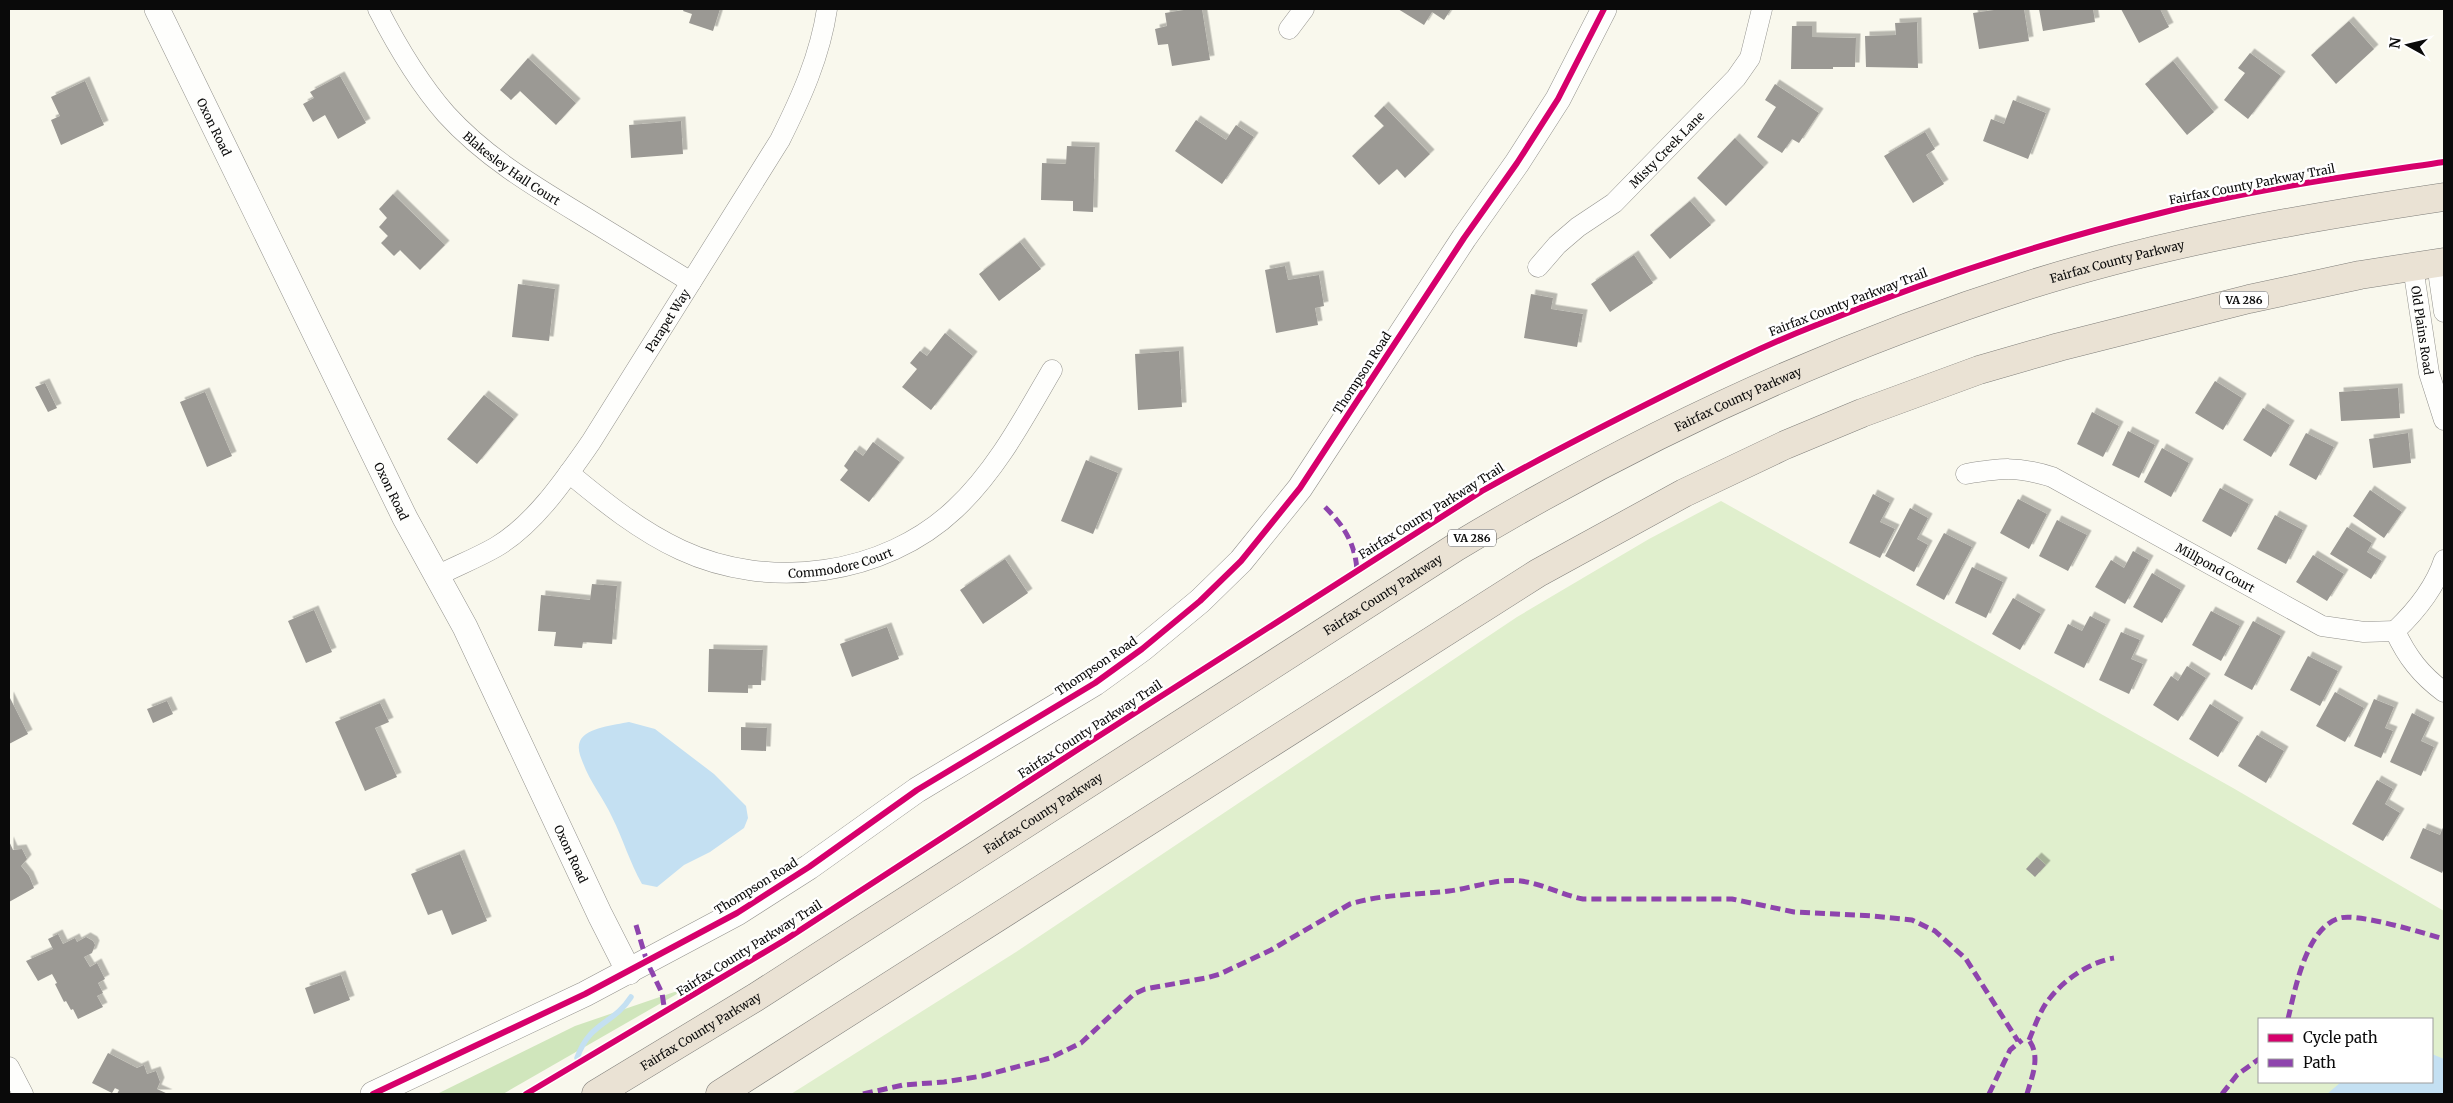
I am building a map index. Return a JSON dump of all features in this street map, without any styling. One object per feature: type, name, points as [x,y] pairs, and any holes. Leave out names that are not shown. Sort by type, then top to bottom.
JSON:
[{"type":"highway","name":"Fairfax County Parkway","points":[[596,1094],[756,997],[1456,547],[1622,452],[1708,410],[1814,363],[1903,328],[2030,284],[2160,249],[2234,232],[2313,216],[2444,197]]},
{"type":"highway","name":"VA 286","points":[[720,1094],[1530,578],[1684,493],[1785,445],[1862,413],[1979,370],[2059,347],[2249,299],[2360,275],[2431,264]]},
{"type":"street","name":"Oxon Road","points":[[157,9],[310,327],[405,518],[465,628],[596,907],[629,972]]},
{"type":"street","name":"Blakesley Hall Court","points":[[378,9],[398,47],[422,84],[446,114],[468,136],[527,182],[691,282]]},
{"type":"street","name":"Parapet Way","points":[[437,576],[497,546],[534,514],[569,473],[591,442],[780,140],[801,98],[815,61],[827,9]]},
{"type":"street","points":[[1289,29],[1304,9]]},
{"type":"street","name":"Thompson Road","points":[[373,1094],[629,972],[737,913],[809,867],[917,790],[1095,683],[1200,601],[1241,561],[1300,488],[1464,238],[1517,163],[1558,99],[1604,9]]},
{"type":"street","name":"Misty Creek Lane","points":[[1538,267],[1557,245],[1578,227],[1614,203],[1736,78],[1750,58],[1762,9]]},
{"type":"street","name":"Old Plains Road","points":[[2431,264],[2444,312]]},
{"type":"street","name":"Old Plains Road","points":[[2431,264],[2429,373],[2444,420]]},
{"type":"street","name":"Commodore Court","points":[[569,473],[614,509],[652,535],[704,559],[739,568],[772,572],[807,572],[842,567],[868,560],[898,548],[925,533],[954,511],[972,492],[1020,426],[1052,370]]},
{"type":"street","name":"Millpond Court","points":[[1966,474],[2005,468],[2027,469],[2052,476],[2322,626],[2349,630],[2395,631]]},
{"type":"street","points":[[2444,560],[2429,591],[2414,613],[2395,631],[2414,666],[2429,681],[2444,692]]},
{"type":"street","points":[[9,1067],[23,1094]]},
{"type":"green space","points":[[1721,501],[2233,788],[2444,911],[2444,1094],[791,1094],[1019,950],[1517,617],[1649,539]]},
{"type":"green space","points":[[689,987],[503,1094],[437,1094],[575,1026]]},
{"type":"water","points":[[629,722],[655,729],[714,774],[746,806],[748,818],[744,828],[710,852],[684,865],[657,887],[642,884],[609,810],[593,784],[579,752],[580,741],[589,733],[602,727]]},
{"type":"water","points":[[2433,1054],[2444,1059],[2444,1094],[2327,1094],[2340,1083],[2433,1083]]},
{"type":"building","points":[[684,9],[720,9],[713,31],[689,23],[692,14],[683,11]]},
{"type":"building","points":[[1202,9],[1210,60],[1172,66],[1168,44],[1158,45],[1155,29],[1167,26],[1165,13]]},
{"type":"building","points":[[1398,9],[1451,9],[1444,20],[1432,12],[1424,25]]},
{"type":"building","points":[[2001,9],[2024,9],[2029,41],[1979,49],[1973,13]]},
{"type":"building","points":[[2039,9],[2093,9],[2095,22],[2043,31]]},
{"type":"building","points":[[2121,9],[2160,9],[2169,27],[2139,43]]},
{"type":"building","points":[[2349,21],[2374,49],[2336,84],[2311,55]]},
{"type":"building","points":[[1917,22],[1918,68],[1866,67],[1865,36],[1896,35],[1895,23]]},
{"type":"building","points":[[1792,26],[1812,26],[1812,37],[1856,38],[1855,67],[1791,69]]},
{"type":"building","points":[[2250,53],[2281,76],[2248,119],[2224,100],[2245,73],[2238,68]]},
{"type":"building","points":[[528,58],[576,103],[556,125],[520,91],[511,100],[500,90]]},
{"type":"building","points":[[2173,61],[2214,112],[2187,135],[2145,84]]},
{"type":"building","points":[[340,76],[366,123],[338,139],[325,115],[313,122],[303,104],[314,98],[310,92]]},
{"type":"building","points":[[85,81],[104,125],[61,145],[51,120],[60,116],[51,97]]},
{"type":"building","points":[[1775,84],[1819,113],[1799,143],[1792,139],[1782,153],[1757,137],[1776,107],[1765,100]]},
{"type":"building","points":[[2013,100],[2046,113],[2028,159],[1983,141],[1991,119],[2004,124]]},
{"type":"building","points":[[1384,106],[1430,154],[1405,178],[1397,169],[1379,185],[1352,156],[1384,126],[1374,116]]},
{"type":"building","points":[[1196,120],[1226,140],[1236,125],[1254,137],[1222,184],[1175,151]]},
{"type":"building","points":[[681,121],[683,154],[631,158],[629,125]]},
{"type":"building","points":[[1925,132],[1935,149],[1926,155],[1944,184],[1913,203],[1884,156]]},
{"type":"building","points":[[1735,138],[1764,167],[1726,206],[1697,178]]},
{"type":"building","points":[[1067,146],[1095,147],[1093,212],[1073,211],[1073,201],[1041,200],[1042,163],[1066,164]]},
{"type":"building","points":[[393,194],[445,245],[420,270],[400,250],[394,256],[381,243],[388,236],[379,227],[387,218],[379,209]]},
{"type":"building","points":[[1690,201],[1711,225],[1670,259],[1650,235]]},
{"type":"building","points":[[1020,242],[1041,269],[999,301],[979,274]]},
{"type":"building","points":[[1634,255],[1653,283],[1610,312],[1591,284]]},
{"type":"building","points":[[1285,266],[1288,280],[1319,275],[1324,306],[1315,308],[1318,325],[1276,333],[1265,270]]},
{"type":"building","points":[[518,284],[555,289],[549,341],[512,337]]},
{"type":"building","points":[[1531,294],[1553,298],[1551,309],[1583,314],[1577,347],[1524,338]]},
{"type":"building","points":[[945,333],[973,356],[931,410],[902,387],[917,369],[910,363],[920,351],[927,356]]},
{"type":"building","points":[[1179,351],[1182,407],[1138,410],[1135,354]]},
{"type":"building","points":[[2215,381],[2242,398],[2223,430],[2195,413]]},
{"type":"building","points":[[45,383],[57,408],[48,412],[35,387]]},
{"type":"building","points":[[2398,388],[2400,418],[2341,421],[2339,392]]},
{"type":"building","points":[[205,392],[232,456],[207,467],[180,402]]},
{"type":"building","points":[[484,395],[514,419],[477,464],[447,439]]},
{"type":"building","points":[[2263,408],[2290,425],[2271,457],[2243,440]]},
{"type":"building","points":[[2092,412],[2119,426],[2103,457],[2077,444]]},
{"type":"building","points":[[2128,431],[2155,445],[2139,478],[2112,465]]},
{"type":"building","points":[[2306,433],[2334,447],[2316,480],[2289,465]]},
{"type":"building","points":[[2408,433],[2411,463],[2373,468],[2369,439]]},
{"type":"building","points":[[873,442],[900,462],[869,502],[840,480],[848,470],[844,466],[855,450],[863,456]]},
{"type":"building","points":[[2162,448],[2189,463],[2171,497],[2144,482]]},
{"type":"building","points":[[1086,460],[1118,473],[1093,534],[1061,521]]},
{"type":"building","points":[[2220,488],[2249,504],[2231,537],[2202,521]]},
{"type":"building","points":[[2370,490],[2402,512],[2384,538],[2353,516]]},
{"type":"building","points":[[1873,494],[1890,503],[1880,522],[1895,529],[1880,558],[1849,543]]},
{"type":"building","points":[[2018,499],[2047,514],[2029,549],[2000,533]]},
{"type":"building","points":[[1910,508],[1928,518],[1917,539],[1928,545],[1914,572],[1885,556]]},
{"type":"building","points":[[2275,515],[2303,530],[2286,564],[2257,549]]},
{"type":"building","points":[[2057,520],[2087,535],[2068,571],[2039,556]]},
{"type":"building","points":[[2347,527],[2372,543],[2367,552],[2382,561],[2371,579],[2330,554]]},
{"type":"building","points":[[1944,533],[1972,547],[1944,600],[1916,585]]},
{"type":"building","points":[[2133,551],[2149,560],[2125,604],[2095,587],[2111,560],[2124,568]]},
{"type":"building","points":[[2313,555],[2344,574],[2327,601],[2296,582]]},
{"type":"building","points":[[1005,559],[1028,593],[983,624],[960,590]]},
{"type":"building","points":[[1972,567],[2003,582],[1986,618],[1955,603]]},
{"type":"building","points":[[2152,573],[2181,590],[2162,623],[2133,607]]},
{"type":"building","points":[[592,584],[617,586],[612,644],[583,642],[582,648],[554,646],[556,632],[538,631],[541,595],[590,600]]},
{"type":"building","points":[[2013,598],[2041,614],[2020,650],[1992,634]]},
{"type":"building","points":[[314,610],[332,652],[306,663],[288,621]]},
{"type":"building","points":[[2211,611],[2240,626],[2221,661],[2192,645]]},
{"type":"building","points":[[2090,616],[2106,624],[2084,668],[2054,653],[2068,624],[2082,631]]},
{"type":"building","points":[[2253,621],[2281,636],[2252,690],[2224,675]]},
{"type":"building","points":[[887,627],[899,659],[852,677],[840,644]]},
{"type":"building","points":[[2121,632],[2140,640],[2131,659],[2143,664],[2129,694],[2099,680]]},
{"type":"building","points":[[709,649],[763,650],[761,685],[748,685],[748,693],[708,692]]},
{"type":"building","points":[[2308,656],[2338,671],[2320,706],[2290,690]]},
{"type":"building","points":[[2187,666],[2206,678],[2178,721],[2153,705],[2171,676],[2178,681]]},
{"type":"building","points":[[2335,692],[2364,708],[2345,742],[2316,726]]},
{"type":"building","points":[[9,696],[28,734],[9,744]]},
{"type":"building","points":[[2374,699],[2394,707],[2385,728],[2393,731],[2381,758],[2354,746]]},
{"type":"building","points":[[167,701],[173,714],[153,723],[147,709]]},
{"type":"building","points":[[380,703],[389,722],[375,728],[397,777],[365,791],[335,722]]},
{"type":"building","points":[[2210,704],[2239,722],[2218,757],[2189,739]]},
{"type":"building","points":[[2412,713],[2430,722],[2421,741],[2434,747],[2421,776],[2390,762]]},
{"type":"building","points":[[741,727],[767,728],[766,751],[741,750]]},
{"type":"building","points":[[2257,735],[2284,751],[2266,783],[2238,766]]},
{"type":"building","points":[[2377,780],[2393,789],[2385,804],[2400,813],[2383,841],[2352,824]]},
{"type":"building","points":[[2444,825],[2444,868],[2442,873],[2410,858],[2423,828],[2440,835]]},
{"type":"building","points":[[9,841],[13,850],[22,849],[27,859],[21,866],[29,876],[34,888],[9,902]]},
{"type":"building","points":[[460,854],[487,921],[452,935],[442,910],[428,915],[411,874]]},
{"type":"building","points":[[2037,857],[2046,865],[2035,877],[2026,869]]},
{"type":"building","points":[[58,934],[63,944],[75,938],[77,942],[86,937],[93,941],[95,945],[92,953],[84,957],[90,967],[97,963],[105,979],[98,983],[103,993],[97,996],[103,1007],[78,1019],[73,1009],[71,1010],[66,1001],[64,1002],[52,974],[38,981],[26,961],[53,949],[48,939]]},
{"type":"building","points":[[341,975],[350,1000],[314,1014],[305,988]]},
{"type":"building","points":[[108,1053],[137,1068],[144,1065],[147,1074],[156,1071],[160,1082],[157,1089],[168,1094],[117,1094],[119,1090],[115,1088],[112,1093],[92,1083]]},
{"type":"waterway","points":[[577,1058],[588,1037],[617,1013],[631,997]]},
{"type":"marked path","points":[[1325,507],[1338,521],[1351,543],[1357,570]]},
{"type":"marked path","points":[[863,1094],[903,1085],[944,1082],[982,1076],[1050,1058],[1081,1043],[1134,994],[1145,989],[1220,974],[1271,950],[1350,904],[1374,898],[1458,890],[1512,880],[1537,885],[1583,899],[1732,899],[1794,912],[1912,920],[1935,931],[1966,959],[2018,1041]]},
{"type":"marked path","points":[[2288,1018],[2294,992],[2310,946],[2328,924],[2340,918],[2361,918],[2391,924],[2444,939]]},
{"type":"marked path","points":[[636,925],[647,962],[662,993],[665,1013]]},
{"type":"marked path","points":[[2029,1040],[2043,1008],[2063,984],[2087,967],[2114,958]]},
{"type":"marked path","points":[[1989,1094],[2010,1050],[2022,1040]]},
{"type":"marked path","points":[[2027,1094],[2035,1060],[2033,1046],[2029,1040]]},
{"type":"marked path","points":[[2222,1094],[2237,1075],[2258,1060]]},
{"type":"cycle path","points":[[373,1094],[585,994],[737,913],[809,867],[917,790],[1095,683],[1142,649],[1200,601],[1241,561],[1300,488],[1464,238],[1517,163],[1558,99],[1604,9]]},
{"type":"cycle path","name":"Fairfax County Parkway Trail","points":[[526,1094],[785,940],[1077,750],[1482,491],[1573,442],[1757,350],[1899,293],[2029,250],[2117,224],[2231,197],[2444,162]]}]
